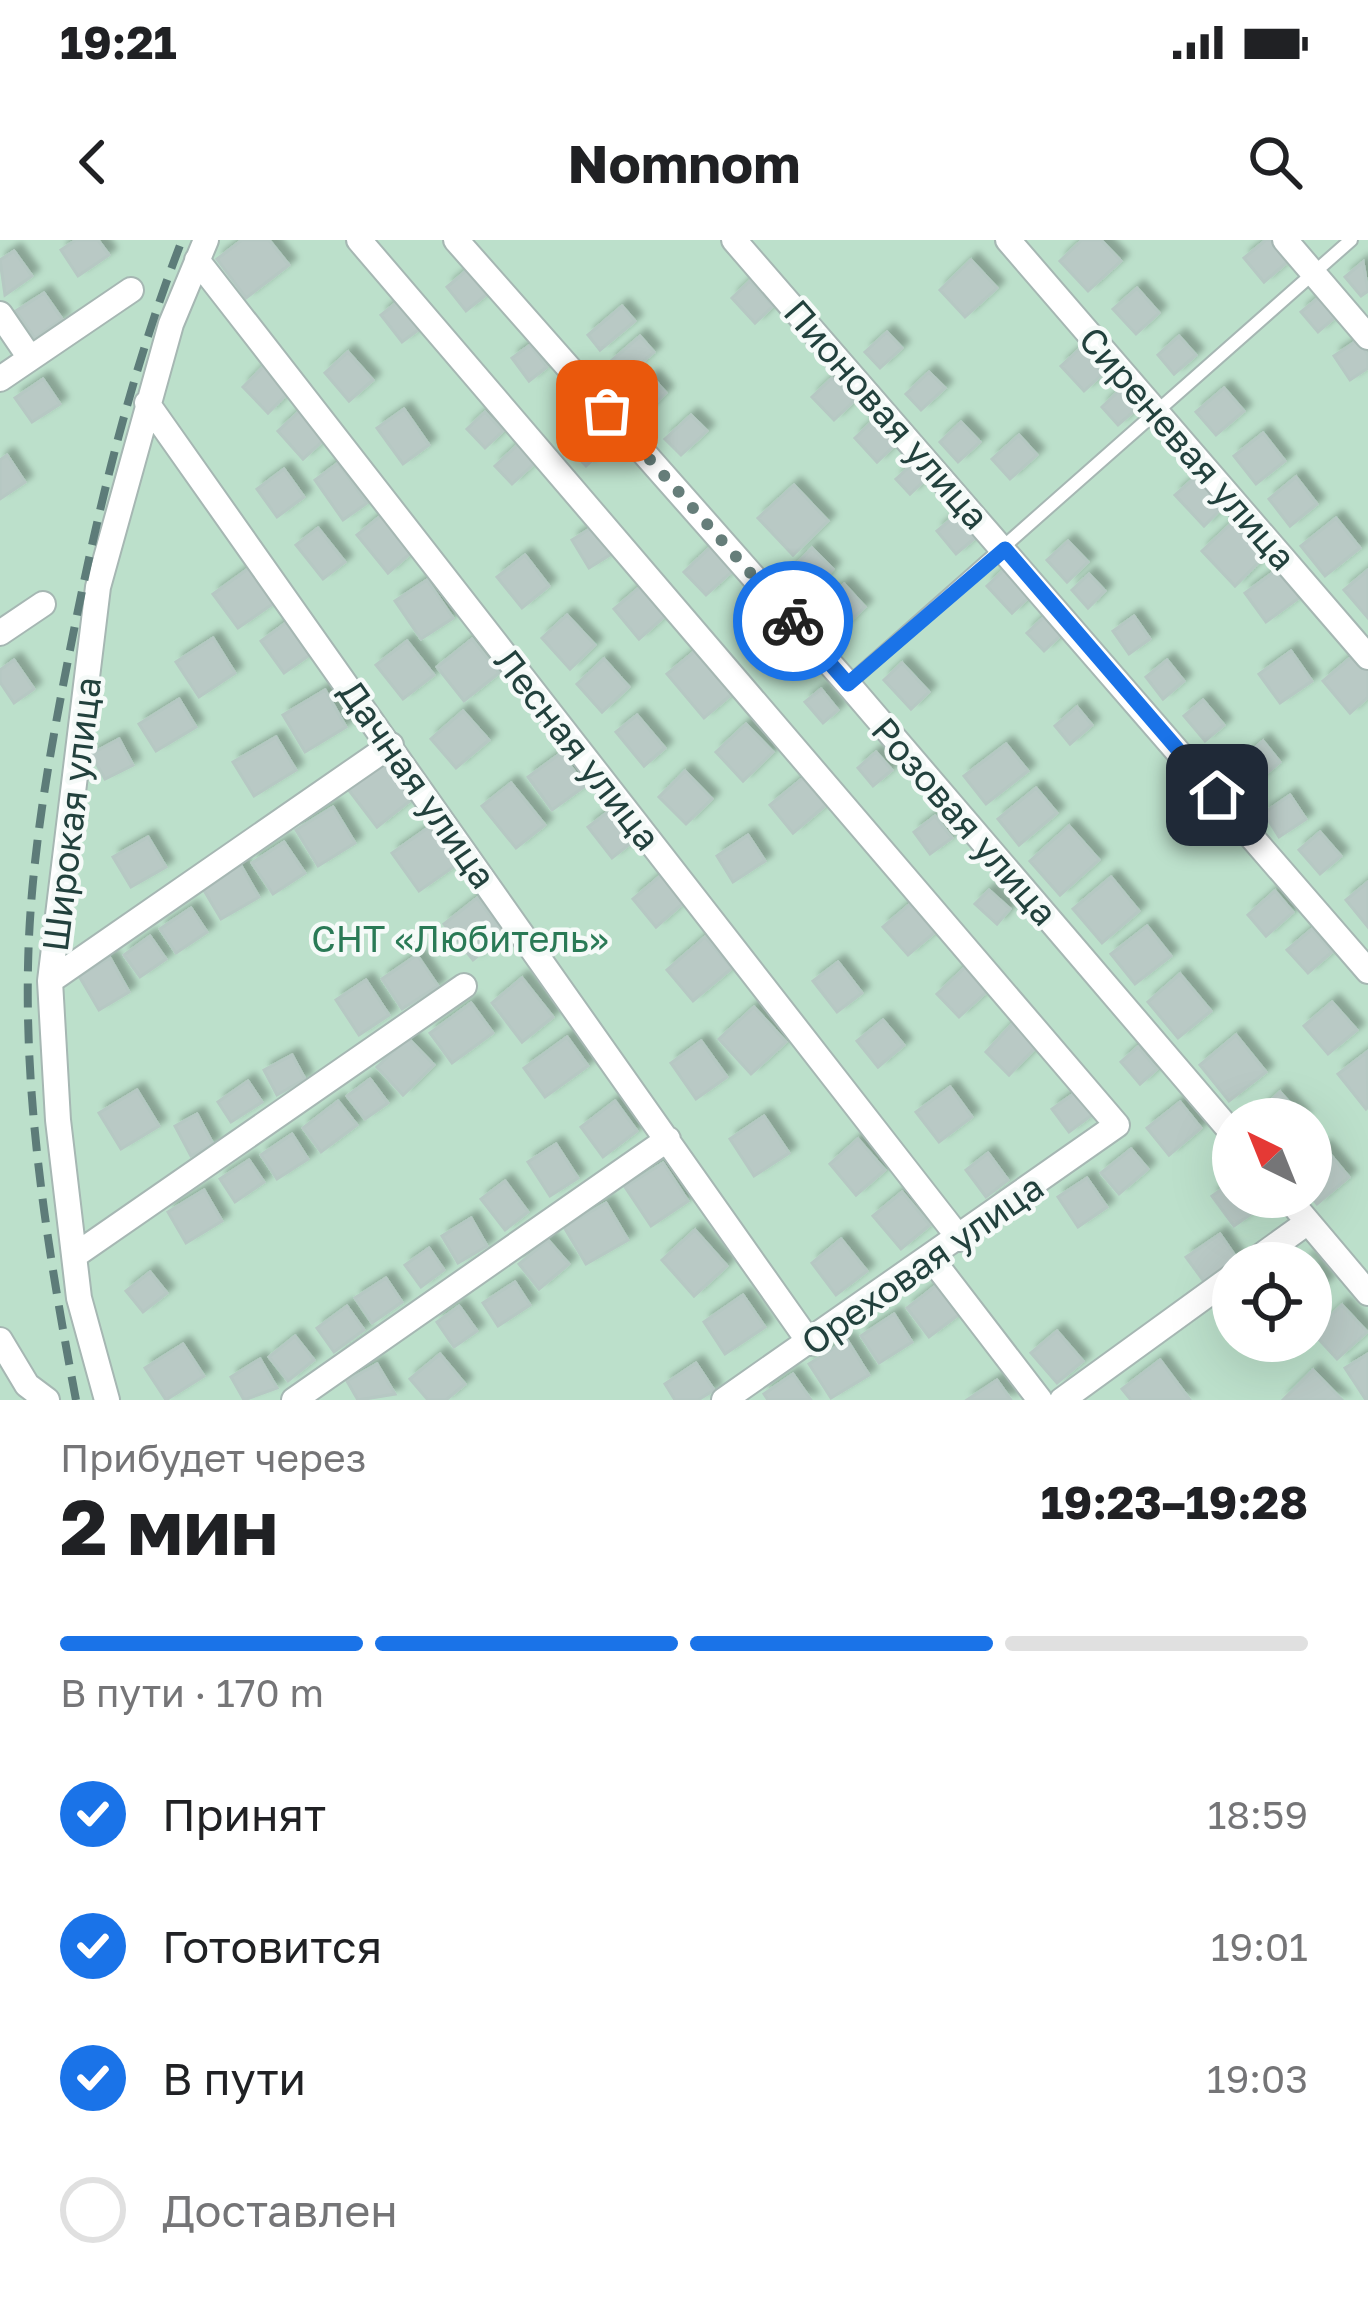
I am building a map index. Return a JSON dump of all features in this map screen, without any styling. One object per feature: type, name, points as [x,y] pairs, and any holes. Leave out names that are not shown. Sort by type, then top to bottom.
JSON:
[{"type":"street","name":"Ореховая улица","points":[[359,240],[1117,1125],[730,1399]]},
{"type":"street","name":"Розовая улица","points":[[456,240],[848,684],[1212,1109]]},
{"type":"street","name":"Пионовая улица","points":[[734,240],[1368,971]]},
{"type":"street","name":"Сиреневая улица","points":[[1008,240],[1368,657]]},
{"type":"street","points":[[1285,240],[1368,338]]},
{"type":"street","name":"Широкая улица","points":[[106,1400],[79,1298],[58,1120],[50,981],[98,586],[147,403],[201,250]]},
{"type":"street","name":"Лесная улица","points":[[201,250],[960,1239]]},
{"type":"street","points":[[0,379],[130,290]]},
{"type":"street","points":[[0,314],[30,358]]},
{"type":"street","name":"Дачная улица","points":[[147,403],[810,1343]]},
{"type":"street","points":[[0,633],[43,604]]},
{"type":"street","points":[[50,981],[391,745]]},
{"type":"street","points":[[77,1254],[464,986]]},
{"type":"street","points":[[294,1400],[668,1139]]},
{"type":"street","points":[[1305,1218],[1368,1293]]},
{"type":"street","points":[[1280,1242],[1308,1222]]},
{"type":"street","points":[[932,1258],[1040,1400]]},
{"type":"street","points":[[1062,1400],[1212,1291]]},
{"type":"street","points":[[0,1340],[27,1385],[47,1400]]},
{"type":"lane","points":[[848,684],[1351,240]]},
{"type":"green space","name":"СНТ «Любитель»","points":[[0,240],[1368,240],[1368,1400],[0,1400]]},
{"type":"building","points":[[76,240],[98,240],[109,255],[78,276],[61,250]]},
{"type":"building","points":[[242,240],[269,240],[289,265],[246,298],[217,259]]},
{"type":"building","points":[[1082,240],[1101,240],[1121,261],[1088,291],[1060,261]]},
{"type":"building","points":[[1266,240],[1277,240],[1292,258],[1264,282],[1244,258]]},
{"type":"building","points":[[14,251],[32,276],[5,295],[0,260]]},
{"type":"building","points":[[971,260],[997,288],[965,317],[940,290]]},
{"type":"building","points":[[1363,262],[1368,291],[1361,296],[1345,277]]},
{"type":"building","points":[[467,270],[487,294],[466,311],[447,287]]},
{"type":"building","points":[[750,281],[773,306],[755,323],[732,298]]},
{"type":"building","points":[[1137,288],[1159,313],[1136,334],[1113,309]]},
{"type":"building","points":[[44,293],[62,319],[35,338],[16,311]]},
{"type":"building","points":[[1323,294],[1339,314],[1318,332],[1301,312]]},
{"type":"building","points":[[400,300],[421,328],[402,342],[381,315]]},
{"type":"building","points":[[622,306],[635,321],[600,350],[588,335]]},
{"type":"building","points":[[887,332],[902,348],[880,368],[865,352]]},
{"type":"building","points":[[640,336],[654,352],[624,378],[610,362]]},
{"type":"building","points":[[1179,336],[1196,355],[1174,374],[1158,355]]},
{"type":"building","points":[[1358,340],[1368,355],[1368,368],[1350,380],[1334,356]]},
{"type":"building","points":[[1086,343],[1109,368],[1084,391],[1061,366]]},
{"type":"building","points":[[530,345],[547,367],[529,381],[512,358]]},
{"type":"building","points":[[348,352],[373,380],[349,401],[325,373]]},
{"type":"building","points":[[265,365],[290,391],[268,413],[243,387]]},
{"type":"building","points":[[929,372],[945,388],[921,410],[906,394]]},
{"type":"building","points":[[652,377],[666,393],[642,415],[628,400]]},
{"type":"building","points":[[832,378],[854,401],[834,420],[812,397]]},
{"type":"building","points":[[43,379],[60,404],[32,422],[15,398]]},
{"type":"building","points":[[1123,387],[1140,406],[1118,425],[1102,407]]},
{"type":"building","points":[[1224,388],[1244,411],[1216,435],[1196,412]]},
{"type":"building","points":[[302,409],[327,437],[303,459],[278,431]]},
{"type":"building","points":[[404,409],[429,445],[403,464],[377,428]]},
{"type":"building","points":[[485,412],[503,431],[485,448],[467,429]]},
{"type":"building","points":[[691,415],[707,431],[681,455],[665,439]]},
{"type":"building","points":[[578,420],[605,449],[586,466],[559,437]]},
{"type":"building","points":[[874,420],[896,444],[877,462],[855,438]]},
{"type":"building","points":[[961,422],[980,442],[958,462],[940,442]]},
{"type":"building","points":[[1263,433],[1285,461],[1256,484],[1234,456]]},
{"type":"building","points":[[1019,435],[1037,455],[1010,479],[992,459]]},
{"type":"building","points":[[522,441],[539,459],[512,484],[495,466]]},
{"type":"building","points":[[7,455],[25,482],[0,499],[0,460]]},
{"type":"building","points":[[915,462],[928,477],[910,494],[896,479]]},
{"type":"building","points":[[338,463],[367,503],[343,520],[315,480]]},
{"type":"building","points":[[284,469],[304,497],[277,517],[257,489]]},
{"type":"building","points":[[1200,473],[1228,502],[1204,526],[1175,495]]},
{"type":"building","points":[[1296,477],[1317,504],[1290,526],[1269,499]]},
{"type":"building","points":[[794,485],[828,521],[793,555],[758,518]]},
{"type":"building","points":[[962,510],[981,533],[956,554],[937,531]]},
{"type":"building","points":[[383,514],[413,551],[388,573],[357,535]]},
{"type":"building","points":[[1336,518],[1360,548],[1325,576],[1301,546]]},
{"type":"building","points":[[1235,520],[1267,554],[1235,586],[1202,551]]},
{"type":"building","points":[[596,525],[613,553],[589,568],[572,540]]},
{"type":"building","points":[[318,528],[345,562],[323,579],[296,545]]},
{"type":"building","points":[[1068,541],[1088,562],[1067,582],[1047,560]]},
{"type":"building","points":[[716,542],[738,566],[706,595],[684,572]]},
{"type":"building","points":[[812,548],[833,569],[808,595],[787,574]]},
{"type":"building","points":[[525,555],[549,586],[522,608],[497,577]]},
{"type":"building","points":[[252,566],[277,601],[238,628],[213,594]]},
{"type":"building","points":[[1282,566],[1303,595],[1266,622],[1245,593]]},
{"type":"building","points":[[1004,570],[1029,597],[1012,613],[987,586]]},
{"type":"building","points":[[1368,570],[1368,618],[1344,590]]},
{"type":"building","points":[[1089,574],[1105,591],[1088,608],[1072,590]]},
{"type":"building","points":[[427,580],[453,618],[421,639],[395,601]]},
{"type":"building","points":[[844,584],[865,607],[836,634],[814,611]]},
{"type":"building","points":[[640,587],[665,616],[639,639],[614,609]]},
{"type":"building","points":[[764,606],[790,636],[763,660],[737,630]]},
{"type":"building","points":[[567,615],[595,645],[570,669],[542,638]]},
{"type":"building","points":[[1134,616],[1150,639],[1129,654],[1113,631]]},
{"type":"building","points":[[1044,617],[1061,635],[1044,651],[1027,633]]},
{"type":"building","points":[[291,619],[314,652],[284,673],[261,641]]},
{"type":"building","points":[[213,638],[235,673],[199,697],[176,662]]},
{"type":"building","points":[[472,639],[499,673],[464,701],[437,667]]},
{"type":"building","points":[[407,641],[434,675],[403,699],[376,665]]},
{"type":"building","points":[[695,651],[732,694],[704,718],[667,674]]},
{"type":"building","points":[[1291,651],[1312,681],[1280,703],[1259,674]]},
{"type":"building","points":[[1355,654],[1368,670],[1368,697],[1350,713],[1323,681]]},
{"type":"building","points":[[604,659],[629,687],[602,712],[577,684]]},
{"type":"building","points":[[14,660],[34,689],[14,703],[0,682],[0,670]]},
{"type":"building","points":[[1167,660],[1184,681],[1163,699],[1146,677]]},
{"type":"building","points":[[902,663],[929,692],[911,709],[884,680]]},
{"type":"building","points":[[821,689],[838,710],[823,723],[805,702]]},
{"type":"building","points":[[325,690],[346,727],[305,752],[283,715]]},
{"type":"building","points":[[179,699],[196,727],[156,751],[139,724]]},
{"type":"building","points":[[1203,700],[1224,725],[1205,741],[1184,716]]},
{"type":"building","points":[[1077,707],[1092,725],[1070,744],[1055,726]]},
{"type":"building","points":[[463,711],[489,740],[456,768],[431,739]]},
{"type":"building","points":[[637,715],[665,748],[644,766],[616,732]]},
{"type":"building","points":[[746,724],[773,752],[743,781],[716,752]]},
{"type":"building","points":[[276,737],[296,770],[254,796],[233,762]]},
{"type":"building","points":[[119,739],[133,765],[105,779],[91,754]]},
{"type":"building","points":[[1263,741],[1280,762],[1250,787],[1233,767]]},
{"type":"building","points":[[1006,744],[1028,771],[986,804],[964,776]]},
{"type":"building","points":[[876,752],[892,770],[873,786],[858,768]]},
{"type":"building","points":[[561,753],[585,786],[552,810],[528,777]]},
{"type":"building","points":[[387,759],[416,796],[377,827],[348,789]]},
{"type":"building","points":[[685,771],[712,799],[686,824],[659,797]]},
{"type":"building","points":[[803,778],[826,805],[793,833],[770,805]]},
{"type":"building","points":[[511,783],[545,825],[516,848],[482,806]]},
{"type":"building","points":[[1036,788],[1057,813],[1019,845],[998,819]]},
{"type":"building","points":[[1290,795],[1306,819],[1279,837],[1264,813]]},
{"type":"building","points":[[617,805],[640,836],[612,858],[588,827]]},
{"type":"building","points":[[333,807],[355,843],[318,866],[296,830]]},
{"type":"building","points":[[935,816],[952,838],[930,854],[914,832]]},
{"type":"building","points":[[432,825],[459,863],[419,891],[392,853]]},
{"type":"building","points":[[1069,826],[1099,860],[1060,895],[1030,861]]},
{"type":"building","points":[[1320,832],[1341,856],[1320,874],[1299,850]]},
{"type":"building","points":[[748,835],[765,861],[733,882],[717,856]]},
{"type":"building","points":[[148,837],[166,867],[131,887],[113,857]]},
{"type":"building","points":[[284,842],[305,873],[273,894],[252,863]]},
{"type":"building","points":[[240,864],[259,897],[221,919],[202,887]]},
{"type":"building","points":[[666,871],[689,898],[656,927],[633,899]]},
{"type":"building","points":[[1111,877],[1139,911],[1102,943],[1073,909]]},
{"type":"building","points":[[1368,882],[1368,927],[1346,900]]},
{"type":"building","points":[[989,890],[1010,909],[997,924],[975,904]]},
{"type":"building","points":[[1275,891],[1293,912],[1266,936],[1248,915]]},
{"type":"building","points":[[477,898],[505,934],[473,960],[444,924]]},
{"type":"building","points":[[916,899],[941,927],[908,955],[883,927]]},
{"type":"building","points":[[191,908],[207,932],[176,953],[160,929]]},
{"type":"building","points":[[1147,926],[1171,956],[1135,984],[1111,954]]},
{"type":"building","points":[[1312,929],[1332,952],[1308,973],[1287,950]]},
{"type":"building","points":[[150,936],[166,959],[140,977],[124,955]]},
{"type":"building","points":[[705,937],[732,968],[693,1001],[667,970]]},
{"type":"building","points":[[417,955],[438,986],[402,1009],[382,979]]},
{"type":"building","points":[[110,958],[129,992],[99,1010],[79,976]]},
{"type":"building","points":[[972,961],[994,985],[959,1017],[937,994]]},
{"type":"building","points":[[838,962],[862,993],[837,1012],[813,981]]},
{"type":"building","points":[[1180,974],[1211,1011],[1178,1038],[1148,1002]]},
{"type":"building","points":[[522,978],[553,1017],[522,1042],[492,1003]]},
{"type":"building","points":[[366,980],[389,1015],[359,1035],[336,1000]]},
{"type":"building","points":[[1332,1002],[1357,1030],[1328,1054],[1304,1026]]},
{"type":"building","points":[[471,1003],[493,1033],[452,1063],[430,1033]]},
{"type":"building","points":[[754,1007],[786,1042],[751,1074],[719,1039]]},
{"type":"building","points":[[883,1020],[904,1045],[878,1067],[857,1041]]},
{"type":"building","points":[[1015,1021],[1039,1044],[1009,1075],[986,1052]]},
{"type":"building","points":[[1236,1035],[1266,1072],[1227,1098],[1200,1065]]},
{"type":"building","points":[[567,1037],[588,1066],[545,1097],[524,1068]]},
{"type":"building","points":[[408,1038],[434,1065],[403,1095],[377,1067]]},
{"type":"building","points":[[701,1041],[727,1077],[696,1099],[671,1063]]},
{"type":"building","points":[[1138,1047],[1157,1069],[1140,1084],[1121,1062]]},
{"type":"building","points":[[1367,1052],[1368,1107],[1366,1109],[1338,1074]]},
{"type":"building","points":[[292,1055],[305,1079],[277,1095],[264,1070]]},
{"type":"building","points":[[370,1079],[388,1103],[365,1119],[347,1096]]},
{"type":"building","points":[[248,1081],[262,1102],[231,1122],[218,1102]]},
{"type":"building","points":[[950,1087],[972,1117],[939,1142],[916,1112]]},
{"type":"building","points":[[137,1090],[159,1126],[121,1149],[99,1113]]},
{"type":"building","points":[[1076,1092],[1092,1115],[1069,1132],[1052,1109]]},
{"type":"building","points":[[338,1101],[357,1125],[321,1152],[303,1128]]},
{"type":"building","points":[[615,1101],[637,1131],[603,1157],[581,1127]]},
{"type":"building","points":[[1180,1102],[1201,1128],[1169,1155],[1147,1128]]},
{"type":"building","points":[[197,1114],[213,1144],[191,1156],[175,1126]]},
{"type":"building","points":[[764,1116],[789,1153],[754,1176],[730,1139]]},
{"type":"building","points":[[292,1134],[308,1159],[277,1179],[261,1155]]},
{"type":"building","points":[[858,1139],[885,1170],[856,1195],[830,1164]]},
{"type":"building","points":[[556,1144],[578,1178],[550,1196],[528,1162]]},
{"type":"building","points":[[1131,1149],[1148,1169],[1119,1194],[1101,1173]]},
{"type":"building","points":[[988,1153],[1008,1180],[986,1197],[966,1170]]},
{"type":"building","points":[[1332,1157],[1349,1177],[1332,1191]]},
{"type":"building","points":[[249,1160],[264,1182],[235,1202],[220,1179]]},
{"type":"building","points":[[663,1163],[688,1201],[651,1226],[625,1187]]},
{"type":"building","points":[[1087,1178],[1107,1207],[1078,1227],[1058,1197]]},
{"type":"building","points":[[505,1181],[528,1212],[505,1230],[481,1199]]},
{"type":"building","points":[[204,1190],[222,1221],[186,1243],[168,1212]]},
{"type":"building","points":[[902,1192],[930,1225],[901,1249],[873,1216]]},
{"type":"building","points":[[606,1203],[628,1240],[586,1264],[564,1227]]},
{"type":"building","points":[[471,1218],[487,1246],[458,1263],[442,1236]]},
{"type":"building","points":[[695,1230],[727,1266],[694,1296],[662,1260]]},
{"type":"building","points":[[1220,1234],[1226,1242],[1212,1242],[1212,1278],[1205,1283],[1186,1257]]},
{"type":"building","points":[[841,1239],[867,1271],[836,1295],[812,1263]]},
{"type":"building","points":[[548,1240],[569,1264],[539,1289],[519,1264]]},
{"type":"building","points":[[429,1248],[444,1270],[421,1287],[405,1265]]},
{"type":"building","points":[[150,1272],[167,1293],[143,1312],[126,1291]]},
{"type":"building","points":[[386,1278],[402,1302],[372,1323],[355,1298]]},
{"type":"building","points":[[515,1282],[530,1305],[498,1326],[483,1303]]},
{"type":"building","points":[[938,1284],[961,1313],[929,1337],[907,1308]]},
{"type":"building","points":[[743,1295],[765,1327],[725,1354],[704,1322]]},
{"type":"building","points":[[1342,1305],[1367,1332],[1337,1359],[1332,1354],[1332,1315]]},
{"type":"building","points":[[347,1306],[364,1330],[334,1352],[317,1328]]},
{"type":"building","points":[[459,1306],[477,1331],[454,1347],[437,1322]]},
{"type":"building","points":[[894,1314],[912,1342],[879,1363],[861,1336]]},
{"type":"building","points":[[1057,1331],[1083,1361],[1057,1383],[1031,1353]]},
{"type":"building","points":[[295,1336],[314,1360],[288,1381],[269,1357]]},
{"type":"building","points":[[847,1340],[869,1375],[831,1398],[809,1364]]},
{"type":"building","points":[[183,1344],[204,1376],[166,1400],[145,1368]]},
{"type":"building","points":[[440,1354],[465,1384],[446,1400],[428,1400],[410,1379]]},
{"type":"building","points":[[1368,1354],[1368,1400],[1366,1400],[1345,1368]]},
{"type":"building","points":[[260,1359],[277,1388],[244,1400],[231,1377]]},
{"type":"building","points":[[1160,1360],[1190,1400],[1131,1400],[1122,1389]]},
{"type":"building","points":[[696,1363],[714,1390],[698,1400],[675,1400],[665,1384]]},
{"type":"building","points":[[377,1364],[395,1394],[358,1400],[347,1381]]},
{"type":"building","points":[[1313,1370],[1342,1400],[1283,1400]]},
{"type":"building","points":[[793,1374],[811,1400],[768,1400],[764,1394]]},
{"type":"building","points":[[997,1380],[1011,1400],[967,1400]]},
{"type":"railway","points":[[76,1400],[48,1239],[30,1076],[32,890],[54,736],[90,553],[130,395],[182,240]]},
{"type":"way so far","points":[[607,411],[793,621]]},
{"type":"route","points":[[793,621],[848,684],[1005,549],[1217,795]]}]
